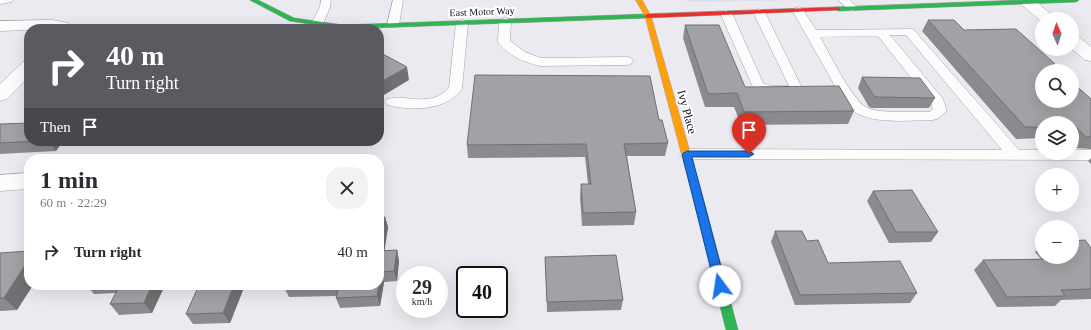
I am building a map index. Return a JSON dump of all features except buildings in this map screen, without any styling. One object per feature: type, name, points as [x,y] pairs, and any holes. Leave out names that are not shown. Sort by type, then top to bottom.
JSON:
[{"type":"street","name":"East Motor Way","points":[[253,0],[292,20],[317,24]]},
{"type":"street","name":"Ivy Place","points":[[639,0],[648,16],[687,154],[732,330]]},
{"type":"street","name":"East Motor Way","points":[[384,25],[759,12],[962,2],[1076,0]]},
{"type":"street","points":[[1028,2],[1040,12]]},
{"type":"street","points":[[0,26],[24,26]]},
{"type":"street","points":[[1079,46],[1091,56]]},
{"type":"street","points":[[0,96],[24,71]]},
{"type":"street","points":[[0,183],[24,181]]},
{"type":"lane","points":[[0,1],[8,0]]},
{"type":"lane","points":[[317,24],[325,7],[326,0]]},
{"type":"lane","points":[[393,25],[398,0]]},
{"type":"lane","points":[[844,0],[853,8]]},
{"type":"lane","points":[[798,10],[851,102],[861,111],[874,115],[932,116],[940,111],[938,102],[881,32]]},
{"type":"lane","points":[[726,13],[758,85],[763,89],[770,90],[795,89],[795,86],[759,12]]},
{"type":"lane","points":[[505,21],[504,42],[510,49],[540,62],[627,61]]},
{"type":"lane","points":[[392,102],[418,104],[440,101],[455,89],[462,23]]},
{"type":"lane","points":[[812,34],[909,31],[1015,155]]},
{"type":"lane","points":[[687,154],[1091,155]]},
{"type":"shaded area","points":[[684,0],[809,0],[692,2]]},
{"type":"traffic: fast","points":[[253,0],[292,20],[321,24]]},
{"type":"traffic: fast","points":[[838,9],[1076,0]]},
{"type":"traffic: fast","points":[[384,26],[647,16]]},
{"type":"traffic: fast","points":[[699,201],[732,330]]},
{"type":"traffic: slow","points":[[639,0],[648,16],[699,201]]},
{"type":"traffic: jam","points":[[647,16],[838,9]]},
{"type":"route","points":[[720,286],[687,154],[749,154]]}]
